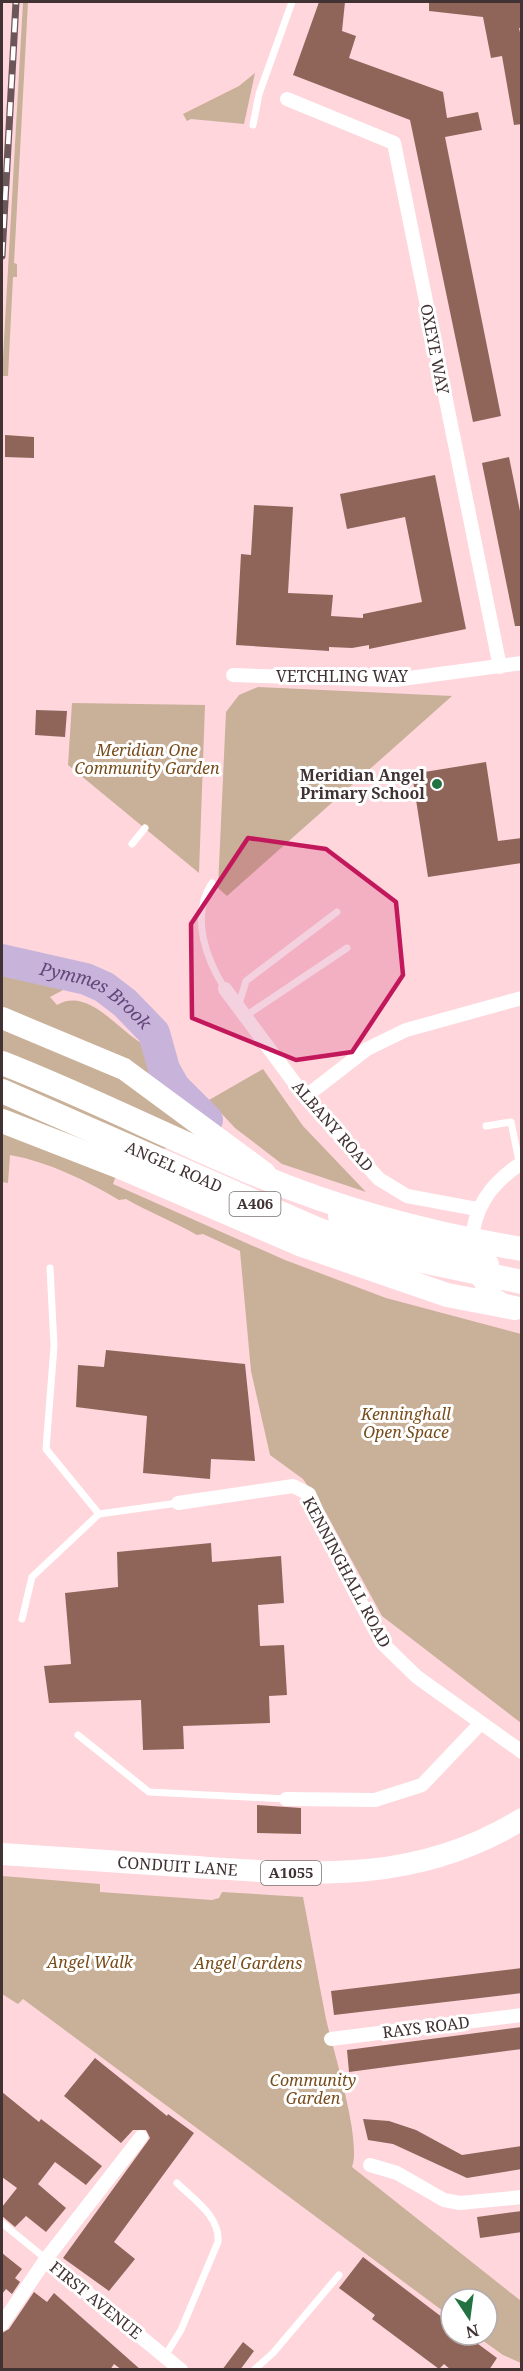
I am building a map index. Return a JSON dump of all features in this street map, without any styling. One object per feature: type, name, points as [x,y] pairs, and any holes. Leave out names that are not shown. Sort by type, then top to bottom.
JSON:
[{"type":"highway","name":"ANGEL ROAD","points":[[2,1063],[262,1177],[348,1208],[407,1227],[522,1250]]},
{"type":"highway","name":"ANGEL ROAD","points":[[2,1090],[319,1230],[408,1258],[456,1270],[522,1281]]},
{"type":"highway","points":[[2,1121],[118,1166],[302,1245],[384,1275],[447,1294],[518,1308]]},
{"type":"main road","name":"A406","points":[[2,1018],[97,1055],[124,1069],[152,1087],[287,1189],[336,1215],[470,1260],[522,1271]]},
{"type":"main road","name":"CONDUIT LANE","points":[[2,1854],[276,1872],[374,1871],[433,1860],[466,1849],[522,1819]]},
{"type":"street","name":"OXEYE WAY","points":[[287,99],[394,142],[500,667]]},
{"type":"street","name":"VETCHLING WAY","points":[[233,675],[394,680],[522,663]]},
{"type":"street","name":"ALBANY ROAD","points":[[225,989],[243,1010],[305,1097],[379,1179],[407,1196],[477,1209]]},
{"type":"street","points":[[305,1097],[367,1049],[406,1030],[522,998]]},
{"type":"street","points":[[518,1308],[484,1287],[474,1274],[470,1260],[473,1222],[477,1209],[499,1181],[521,1168]]},
{"type":"street","name":"KENNINGHALL ROAD","points":[[178,1503],[293,1486],[309,1494],[344,1571],[382,1643],[417,1677],[522,1752]]},
{"type":"street","points":[[286,1799],[375,1800],[422,1785],[480,1724]]},
{"type":"street","name":"RAYS ROAD","points":[[331,2039],[522,2015]]},
{"type":"street","name":"FIRST AVENUE","points":[[141,2137],[46,2259],[181,2370]]},
{"type":"street","points":[[370,2165],[397,2173],[444,2200],[460,2203],[522,2197]]},
{"type":"street","points":[[2,2324],[46,2259]]},
{"type":"lane","points":[[253,125],[259,94],[292,2]]},
{"type":"lane","points":[[132,844],[145,828]]},
{"type":"lane","points":[[212,883],[202,908],[201,925],[216,975],[225,989]]},
{"type":"lane","points":[[243,1010],[246,981],[337,912]]},
{"type":"lane","points":[[243,1010],[347,948]]},
{"type":"lane","points":[[486,1126],[511,1122],[521,1168]]},
{"type":"lane","points":[[50,1268],[54,1346],[46,1449],[99,1514]]},
{"type":"lane","points":[[22,1619],[32,1577],[99,1514],[178,1503]]},
{"type":"lane","points":[[78,1735],[149,1792],[286,1799]]},
{"type":"lane","points":[[165,2356],[181,2330],[218,2242],[219,2231],[213,2218],[177,2183]]},
{"type":"lane","points":[[2,2223],[46,2259]]},
{"type":"lane","points":[[254,2370],[273,2353],[339,2275]]},
{"type":"highlighted area","points":[[248,838],[326,849],[396,902],[403,975],[352,1052],[296,1060],[192,1018],[191,924]]},
{"type":"green space","points":[[23,2],[28,2],[14,263],[17,264],[17,277],[13,277],[8,376],[2,376]]},
{"type":"green space","points":[[255,73],[244,124],[191,119],[187,121],[183,114],[239,86]]},
{"type":"green space","points":[[258,687],[452,696],[227,896],[218,888],[226,712],[239,695]]},
{"type":"green space","name":"Meridian One Community Garden","points":[[72,703],[205,705],[199,873],[68,765]]},
{"type":"green space","name":"Kenninghall Open Space","points":[[2,971],[79,988],[67,988],[50,997],[57,1005],[69,1001],[93,1006],[147,1046],[158,1089],[202,1141],[123,1157],[113,1184],[285,1260],[386,1298],[521,1334],[521,1723],[382,1616],[326,1513],[303,1479],[270,1455],[251,1371],[240,1251],[203,1234],[197,1235],[126,1199],[119,1200],[80,1179],[39,1162],[10,1155],[8,1183],[2,1182]]},
{"type":"green space","points":[[263,1069],[303,1126],[366,1192],[282,1164],[235,1128],[209,1100]]},
{"type":"green space","name":"Angel Walk","points":[[2,1876],[100,1884],[100,1892],[212,1900],[219,1898],[222,1892],[303,1897],[326,2019],[350,2117],[354,2154],[352,2167],[521,2301],[521,2363],[492,2347],[499,2347],[499,2287],[439,2287],[439,2308],[23,1999],[18,2004],[2,1994]]},
{"type":"building","points":[[319,2],[345,2],[342,31],[356,36],[349,58],[443,92],[447,118],[478,112],[482,130],[445,137],[501,416],[473,422],[410,120],[293,75]]},
{"type":"building","points":[[429,2],[522,2],[522,28],[519,28],[522,41],[522,124],[514,125],[502,56],[491,58],[483,17],[429,11]]},
{"type":"building","points":[[5,435],[34,437],[34,458],[5,457]]},
{"type":"building","points":[[509,457],[522,521],[522,626],[515,626],[482,463]]},
{"type":"building","points":[[435,475],[466,629],[369,649],[369,645],[352,648],[329,647],[329,651],[236,645],[241,554],[251,555],[254,505],[293,507],[288,593],[333,595],[331,616],[363,618],[363,614],[422,602],[405,517],[347,529],[340,494]]},
{"type":"building","points":[[36,710],[67,711],[65,737],[35,735]]},
{"type":"building","points":[[486,762],[498,841],[522,838],[522,863],[428,877],[412,774]]},
{"type":"building","points":[[106,1350],[245,1364],[255,1461],[211,1459],[210,1479],[143,1473],[147,1416],[76,1407],[78,1365],[104,1367]]},
{"type":"building","points":[[211,1543],[212,1562],[281,1556],[284,1603],[258,1605],[260,1646],[284,1645],[287,1695],[269,1696],[270,1723],[183,1726],[184,1749],[143,1750],[141,1700],[49,1703],[44,1666],[71,1664],[65,1593],[118,1587],[117,1552]]},
{"type":"building","points":[[257,1805],[301,1808],[301,1834],[257,1833]]},
{"type":"building","points":[[522,1968],[522,1993],[334,2015],[331,1991]]},
{"type":"building","points":[[522,2027],[522,2049],[349,2072],[347,2050]]},
{"type":"building","points":[[95,2058],[167,2116],[168,2114],[194,2133],[114,2242],[135,2259],[109,2291],[63,2258],[150,2138],[146,2130],[133,2130],[121,2143],[64,2096]]},
{"type":"building","points":[[2,2092],[39,2122],[41,2119],[102,2166],[86,2185],[55,2162],[38,2184],[66,2208],[46,2232],[26,2216],[15,2227],[2,2216],[2,2207],[17,2188],[2,2177]]},
{"type":"building","points":[[363,2119],[389,2121],[416,2130],[462,2155],[522,2146],[522,2169],[467,2178],[393,2144],[368,2140]]},
{"type":"building","points":[[522,2211],[522,2232],[480,2238],[477,2217]]},
{"type":"building","points":[[2,2253],[22,2269],[15,2278],[20,2282],[12,2294],[6,2289],[2,2294]]},
{"type":"building","points":[[363,2257],[439,2315],[439,2347],[482,2347],[497,2358],[489,2370],[451,2370],[444,2364],[439,2369],[372,2319],[375,2315],[339,2288]]},
{"type":"building","points":[[34,2292],[47,2302],[54,2293],[141,2370],[122,2370],[114,2364],[110,2370],[2,2370],[2,2333],[9,2329]]},
{"type":"building","points":[[243,2342],[254,2351],[240,2370],[222,2370]]},
{"type":"waterway","name":"Pymmes Brook","points":[[2,960],[86,979],[104,987],[125,1003],[154,1033],[164,1069],[174,1087],[207,1120]]},
{"type":"railway","points":[[2,256],[16,2]]},
{"type":"place","name":"Meridian Angel Primary School","points":[[437,784]]},
{"type":"park label","name":"Angel Gardens","points":[[248,1963]]},
{"type":"park label","name":"Community Garden","points":[[313,2089]]}]
